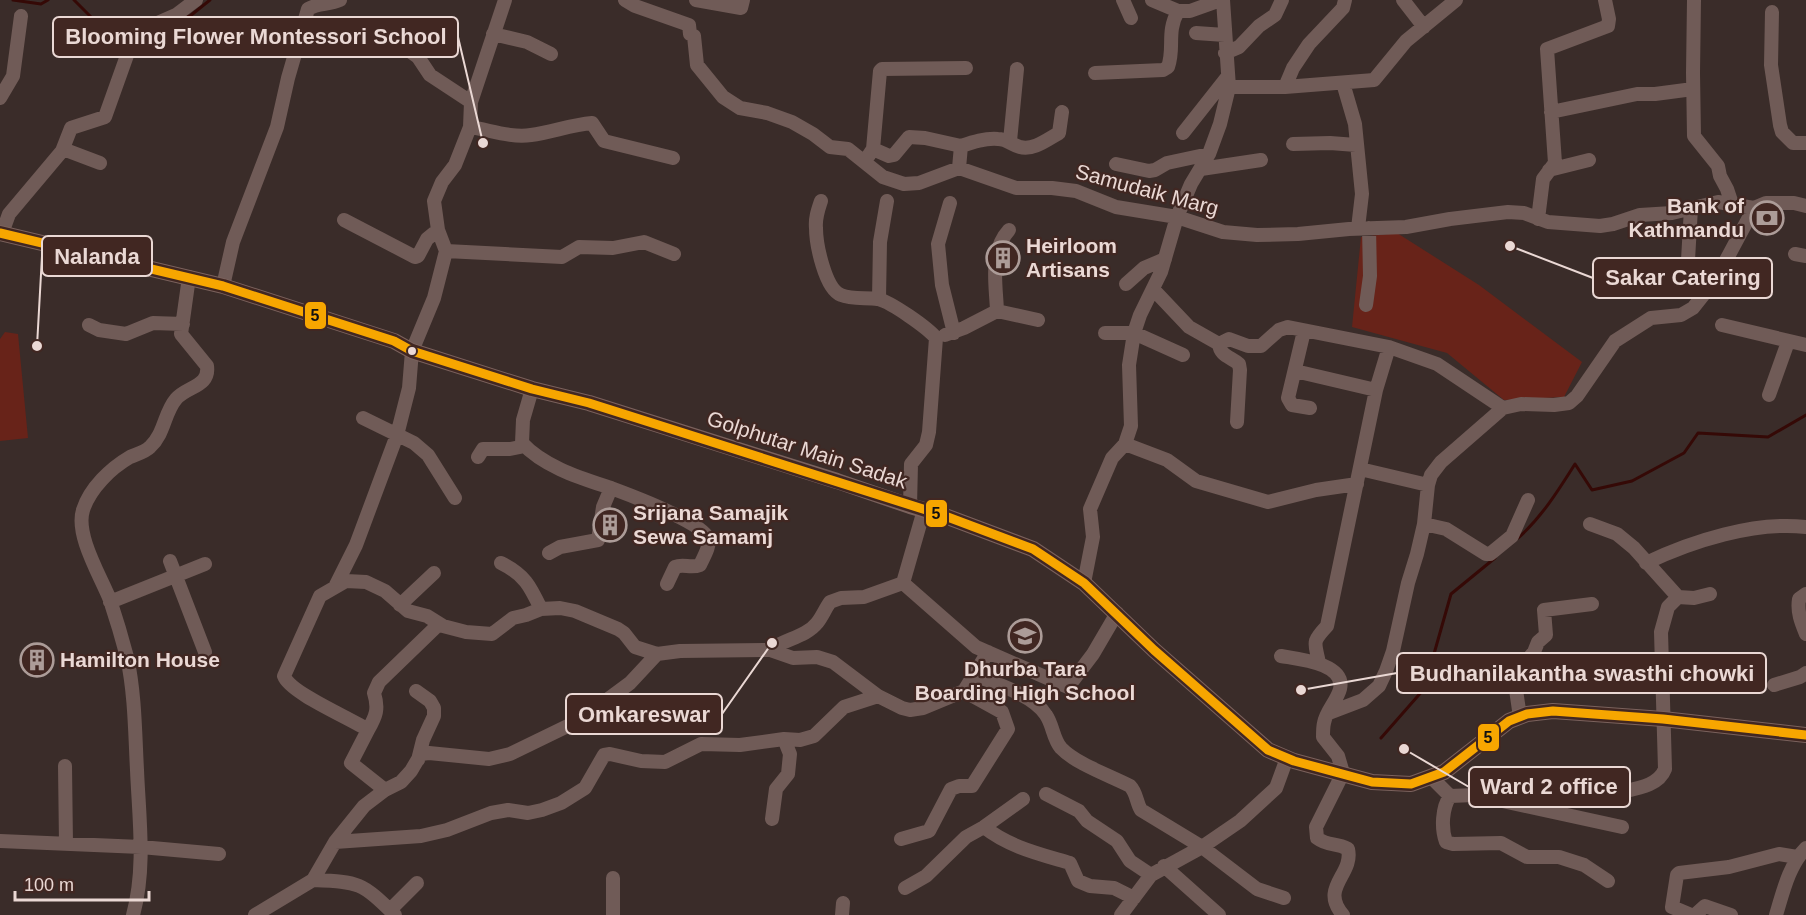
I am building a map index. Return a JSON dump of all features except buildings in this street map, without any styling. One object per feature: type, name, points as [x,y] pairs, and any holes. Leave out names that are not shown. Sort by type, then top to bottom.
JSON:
[{"type":"main road","name":"Golphutar Main Sadak","points":[[1,233],[223,286],[394,341],[412,351],[532,389],[589,403],[837,481],[1033,549],[1084,583],[1154,650],[1268,750],[1287,758],[1372,782],[1411,784],[1444,772],[1509,721],[1553,711],[1663,719],[1806,735]]},
{"type":"street","points":[[1,233],[9,214],[63,149],[71,128],[105,117],[133,37],[176,15],[196,0]]},
{"type":"street","points":[[223,286],[233,242],[277,127],[288,78],[308,9],[315,5],[330,4],[340,0]]},
{"type":"street","points":[[336,585],[356,545],[397,435],[410,388],[412,351],[434,298],[446,251],[438,230],[434,201],[442,182],[455,165],[470,127],[471,102],[505,0]]},
{"type":"street","points":[[625,0],[635,6],[689,25],[697,65],[723,97],[740,108],[767,113],[792,122],[830,147],[869,155],[890,156],[894,155],[909,137],[961,146],[985,139],[1010,141],[1018,147],[1028,147],[1046,141],[1059,133],[1062,112]]},
{"type":"street","points":[[696,0],[741,8],[743,0]]},
{"type":"street","points":[[1123,0],[1131,18]]},
{"type":"street","points":[[1084,583],[1093,537],[1090,508],[1112,458],[1125,444],[1131,426],[1129,365],[1134,333],[1165,259],[1177,216],[1191,184],[1209,154],[1220,124],[1228,81],[1222,0],[1190,10],[1152,0]]},
{"type":"street","points":[[1226,53],[1239,47],[1259,26],[1275,15],[1282,0]]},
{"type":"street","points":[[1285,87],[1293,68],[1309,44],[1342,8],[1345,0]]},
{"type":"street","points":[[1403,0],[1424,27]]},
{"type":"street","points":[[1228,81],[1285,87],[1371,81],[1377,78],[1406,41],[1456,0]]},
{"type":"street","points":[[1538,219],[1543,179],[1555,163],[1547,49],[1608,26],[1605,0]]},
{"type":"street","points":[[1694,0],[1694,136],[1718,166],[1732,204]]},
{"type":"street","points":[[1095,73],[1163,70],[1168,67],[1171,61],[1172,7]]},
{"type":"street","points":[[1772,12],[1771,65],[1779,125],[1782,132],[1793,143],[1806,143]]},
{"type":"street","points":[[0,98],[13,76],[21,16]]},
{"type":"street","points":[[1196,33],[1225,35]]},
{"type":"street","points":[[493,34],[527,42],[551,54]]},
{"type":"street","points":[[388,36],[418,57],[430,75],[471,102]]},
{"type":"street","points":[[961,146],[959,168],[919,183],[904,184],[883,177],[869,155],[882,69],[966,68]]},
{"type":"street","points":[[1010,141],[1017,69]]},
{"type":"street","points":[[1183,134],[1228,81]]},
{"type":"street","points":[[1344,83],[1355,124],[1362,194],[1370,276],[1366,304]]},
{"type":"street","points":[[1551,112],[1637,94],[1693,89]]},
{"type":"street","points":[[470,127],[514,136],[531,135],[592,123],[604,141],[673,158]]},
{"type":"street","points":[[1293,144],[1356,145]]},
{"type":"street","points":[[63,149],[100,163]]},
{"type":"street","points":[[1116,164],[1149,171],[1175,161],[1209,154]]},
{"type":"street","points":[[1201,169],[1261,160]]},
{"type":"street","points":[[1549,170],[1590,160]]},
{"type":"street","name":"Samudaik Marg","points":[[959,168],[1016,188],[1076,191],[1116,207],[1177,216],[1223,232],[1257,235],[1406,227],[1508,212],[1524,213],[1548,222],[1600,226],[1640,215],[1671,213],[1718,202],[1754,208],[1766,203],[1794,203],[1806,206]]},
{"type":"street","points":[[821,201],[816,229],[826,281],[833,290],[841,296],[879,299],[929,330],[936,338],[929,432],[926,445],[911,464],[917,508],[903,584]]},
{"type":"street","points":[[879,299],[880,242],[887,201]]},
{"type":"street","points":[[950,203],[938,244],[942,285],[954,333]]},
{"type":"street","points":[[1688,260],[1691,208]]},
{"type":"street","points":[[1329,713],[1364,700],[1379,686],[1393,651],[1424,524],[1428,485],[1431,475],[1441,462],[1503,408],[1521,404],[1569,404],[1615,341],[1651,318],[1681,315],[1693,309],[1716,279],[1754,208]]},
{"type":"street","points":[[344,220],[412,257],[418,256],[427,239],[438,230]]},
{"type":"street","points":[[997,310],[995,260],[1009,230]]},
{"type":"street","points":[[446,251],[562,257],[579,247],[613,248],[644,242],[674,254]]},
{"type":"street","points":[[1126,284],[1144,268],[1165,259]]},
{"type":"street","points":[[133,915],[139,893],[141,847],[132,688],[126,656],[110,602],[83,533],[81,522],[90,495],[115,466],[149,448],[158,438],[176,398],[202,383],[206,378],[207,366],[181,334],[189,277]]},
{"type":"street","points":[[1153,289],[1189,327],[1219,344]]},
{"type":"street","points":[[936,338],[954,333],[997,310],[1038,320]]},
{"type":"street","points":[[89,325],[99,330],[126,334],[153,323],[183,324]]},
{"type":"street","points":[[1722,325],[1806,345]]},
{"type":"street","points":[[1219,344],[1229,339],[1248,346],[1261,346],[1279,330],[1288,327],[1389,347],[1437,364],[1503,408]]},
{"type":"street","points":[[1304,330],[1289,401],[1292,405],[1310,408]]},
{"type":"street","points":[[1105,333],[1134,333],[1184,355]]},
{"type":"street","points":[[1769,395],[1788,342]]},
{"type":"street","points":[[1219,344],[1223,354],[1239,364],[1237,422]]},
{"type":"street","points":[[1320,663],[1316,637],[1327,626],[1376,390],[1389,347]]},
{"type":"street","points":[[1295,371],[1376,390]]},
{"type":"street","points":[[532,389],[523,420],[522,443],[525,446],[543,460],[658,507],[701,530],[708,538],[708,545],[700,565],[691,568],[681,565],[675,567],[667,584]]},
{"type":"street","points":[[363,418],[414,443],[428,455],[455,498]]},
{"type":"street","points":[[1125,444],[1167,460],[1196,481],[1268,502],[1316,490],[1357,484]]},
{"type":"street","points":[[478,458],[483,449],[510,449],[525,446]]},
{"type":"street","points":[[1360,469],[1428,485]]},
{"type":"street","points":[[549,553],[560,547],[598,540],[603,507],[611,488]]},
{"type":"street","points":[[1424,524],[1446,530],[1486,554],[1490,554],[1512,536],[1528,500]]},
{"type":"street","points":[[1590,524],[1617,534],[1634,548],[1678,597],[1694,598],[1710,594]]},
{"type":"street","points":[[1646,563],[1697,542],[1751,530],[1793,525],[1806,527]]},
{"type":"street","points":[[170,561],[205,652]]},
{"type":"street","points":[[501,563],[515,570],[527,580],[541,609]]},
{"type":"street","points":[[110,602],[205,564]]},
{"type":"street","points":[[400,605],[434,573]]},
{"type":"street","points":[[368,730],[350,718],[301,693],[288,684],[284,676],[320,596],[346,581],[366,582],[385,591],[408,610],[466,633],[492,634],[513,618],[541,609],[560,608],[575,611],[618,629],[635,647],[657,654],[680,651],[770,650],[793,658],[817,657],[833,662],[893,705],[910,710],[923,708],[964,691],[988,652]]},
{"type":"street","points":[[770,650],[780,642],[810,630],[818,623],[830,602],[841,598],[864,597],[903,584]]},
{"type":"street","points":[[903,584],[976,646],[1068,687],[1093,654],[1117,613]]},
{"type":"street","points":[[1806,594],[1799,599],[1797,607],[1806,634]]},
{"type":"street","points":[[1612,794],[1655,782],[1662,776],[1665,769],[1661,632],[1668,607],[1678,597]]},
{"type":"street","points":[[1520,717],[1514,676],[1534,652],[1538,642],[1546,635],[1544,610],[1592,604]]},
{"type":"street","points":[[385,790],[351,763],[377,714],[378,707],[374,693],[379,682],[439,624]]},
{"type":"street","points":[[260,914],[313,880],[336,842],[364,806],[408,776],[424,753],[489,759],[510,754],[580,720],[630,683],[657,654]]},
{"type":"street","points":[[1281,656],[1320,663],[1334,670],[1339,678],[1341,687],[1324,722],[1323,737],[1338,756],[1343,773],[1316,827],[1317,838],[1325,845],[1339,844],[1348,849],[1350,857],[1333,893],[1336,908],[1343,915]]},
{"type":"street","points":[[1774,685],[1806,673]]},
{"type":"street","points":[[974,675],[1010,688],[1036,705],[1046,714],[1061,748],[1073,758],[1131,786],[1135,791],[1137,804],[1142,810],[1202,847],[1257,889],[1284,898]]},
{"type":"street","points":[[416,691],[430,701],[434,708],[434,716],[423,740],[418,760]]},
{"type":"street","points":[[901,839],[929,831],[951,789],[959,786],[972,786],[1008,729],[1002,712],[964,691]]},
{"type":"street","points":[[336,842],[421,836],[447,830],[491,813],[508,810],[528,813],[542,810],[585,788],[604,755],[610,753],[641,761],[665,762],[701,744],[740,745],[784,739],[800,740],[814,736],[844,707],[878,696]]},
{"type":"street","points":[[772,819],[776,789],[788,774],[790,754],[784,739]]},
{"type":"street","points":[[1121,915],[1151,875],[1202,847],[1240,821],[1276,788],[1287,758]]},
{"type":"street","points":[[65,766],[66,844]]},
{"type":"street","points":[[1431,777],[1450,796],[1475,795],[1622,827]]},
{"type":"street","points":[[1046,794],[1079,811],[1088,821],[1117,841],[1130,861],[1151,875]]},
{"type":"street","points":[[1450,796],[1443,814],[1443,836],[1446,842],[1453,844],[1501,843],[1527,857],[1559,857],[1584,864],[1608,881]]},
{"type":"street","points":[[905,888],[926,876],[966,837],[1023,799]]},
{"type":"street","points":[[984,827],[996,836],[1026,850],[1070,863],[1078,881],[1114,888],[1134,898]]},
{"type":"street","points":[[0,841],[141,847],[219,854]]},
{"type":"street","points":[[1731,915],[1706,906],[1693,915],[1672,907],[1677,875],[1729,867],[1779,854],[1800,860],[1776,915]]},
{"type":"street","points":[[1164,866],[1219,915]]},
{"type":"street","points":[[613,878],[613,915]]},
{"type":"street","points":[[313,880],[344,881],[367,888],[392,913],[417,883]]},
{"type":"shaded area","points":[[1397,233],[1479,285],[1582,362],[1564,397],[1504,400],[1447,353],[1352,327],[1361,237]]},
{"type":"shaded area","points":[[5,332],[18,334],[28,438],[0,441],[0,339]]},
{"type":"waterway","points":[[13,0],[41,4],[48,0]]},
{"type":"waterway","points":[[74,0],[96,22],[130,36]]},
{"type":"waterway","points":[[181,19],[190,16],[210,0]]},
{"type":"waterway","points":[[1518,538],[1542,513],[1575,464],[1592,490],[1632,481],[1684,453],[1698,433],[1768,437],[1806,415]]},
{"type":"waterway","points":[[1381,738],[1424,689],[1451,594],[1495,558]]},
{"type":"transit line","name":"5","points":[[0,233],[223,286],[394,341],[412,351],[532,389],[589,403],[945,516],[1033,549],[1084,583],[1154,650],[1268,750],[1294,761],[1372,782],[1411,784],[1444,772],[1509,721],[1527,714],[1553,711],[1663,719],[1806,735]]},
{"type":"place","name":"Blooming Flower Montessori School","points":[[483,143]]},
{"type":"place","name":"Bank of Kathmandu","points":[[1767,218]]},
{"type":"place","name":"Sakar Catering","points":[[1510,246]]},
{"type":"place","name":"Heirloom Artisans","points":[[1003,258]]},
{"type":"place","name":"Nalanda","points":[[37,346]]},
{"type":"place","name":"Srijana Samajik Sewa Samamj","points":[[610,525]]},
{"type":"place","name":"Dhurba Tara Boarding High School","points":[[1025,636]]},
{"type":"place","name":"Omkareswar","points":[[772,643]]},
{"type":"place","name":"Hamilton House","points":[[37,660]]},
{"type":"place","name":"Budhanilakantha swasthi chowki","points":[[1301,690]]},
{"type":"place","name":"Ward 2 office","points":[[1404,749]]}]
